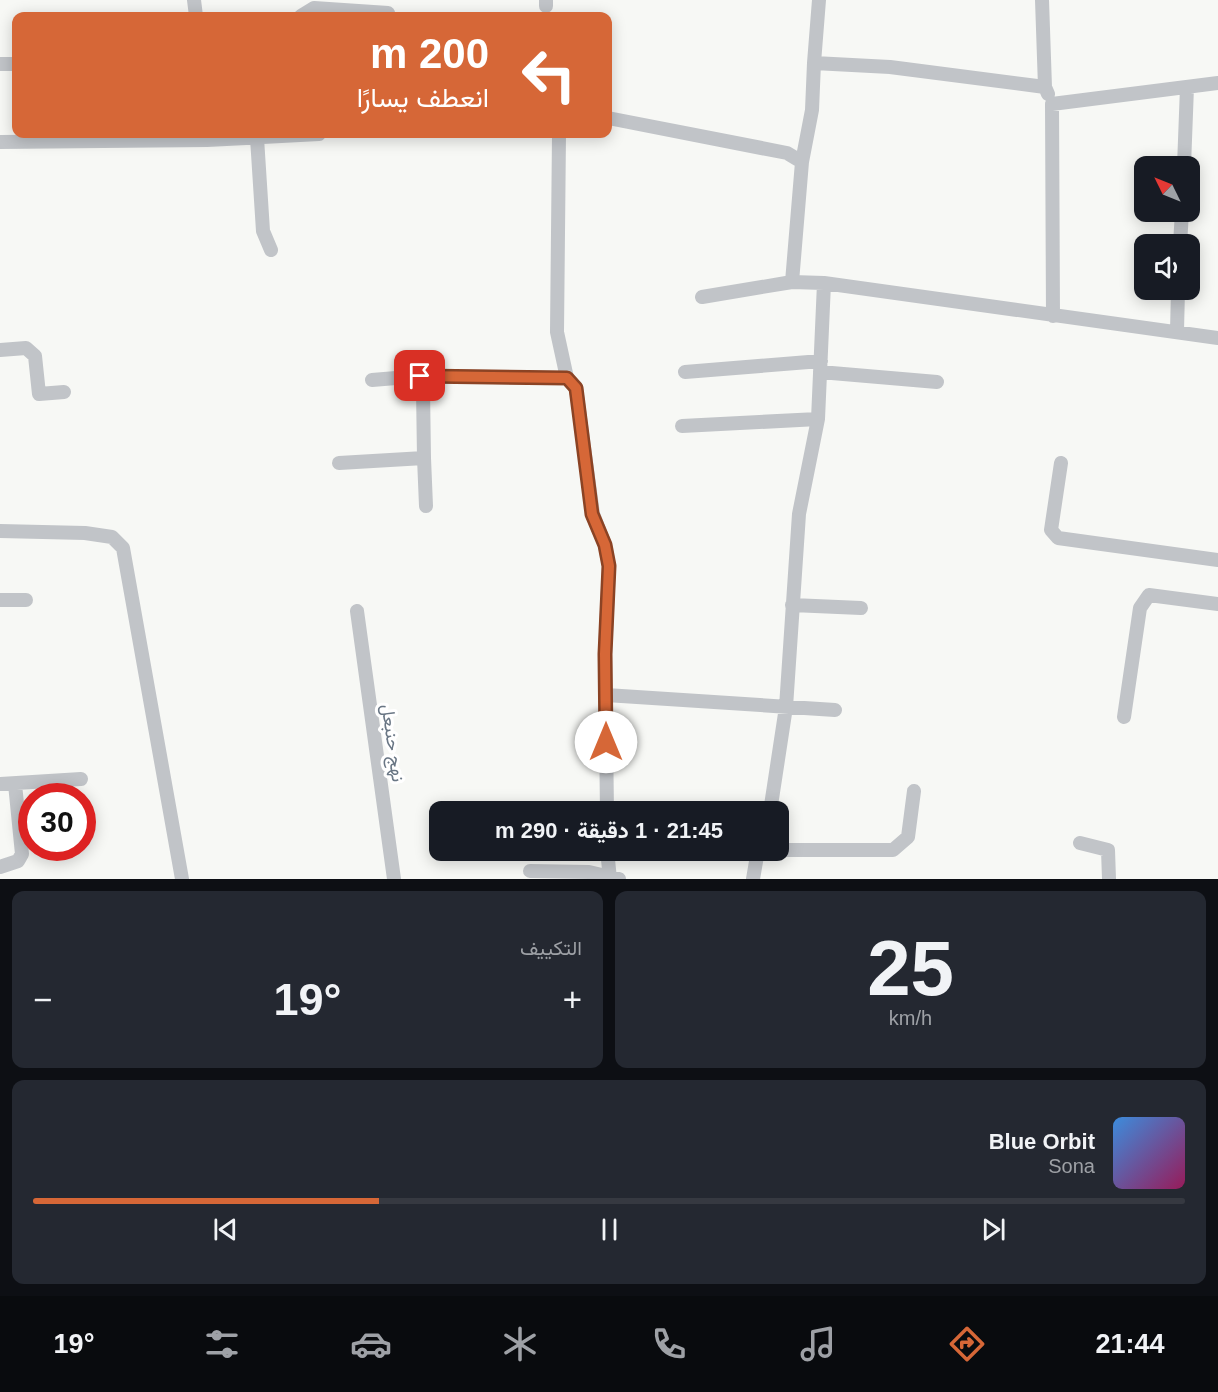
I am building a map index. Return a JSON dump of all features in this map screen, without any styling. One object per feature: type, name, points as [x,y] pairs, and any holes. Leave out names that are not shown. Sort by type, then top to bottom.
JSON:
[{"type":"street","points":[[792,282],[802,162],[812,110],[819,0]]},
{"type":"street","points":[[1042,0],[1045,87],[1052,104],[1053,316]]},
{"type":"street","points":[[308,12],[314,8],[333,5],[388,10]]},
{"type":"street","points":[[814,63],[890,67],[1045,87]]},
{"type":"street","points":[[1052,104],[1218,83]]},
{"type":"street","points":[[1184,156],[1187,87]]},
{"type":"street","points":[[612,118],[787,153],[802,162]]},
{"type":"street","points":[[0,142],[107,138]]},
{"type":"street","points":[[257,138],[263,231],[271,250]]},
{"type":"street","points":[[559,138],[557,332],[567,378],[576,388],[592,514],[605,545],[609,566],[606,695],[607,801]]},
{"type":"street","points":[[702,297],[792,282],[824,283],[1218,338]]},
{"type":"street","points":[[772,801],[786,707],[800,514],[818,419],[824,283]]},
{"type":"street","points":[[1177,331],[1178,300]]},
{"type":"street","points":[[0,350],[26,348],[35,356],[39,394],[64,392]]},
{"type":"street","points":[[685,372],[820,367],[937,382]]},
{"type":"street","points":[[372,380],[427,377],[567,378]]},
{"type":"street","points":[[426,506],[423,389],[427,377]]},
{"type":"street","points":[[682,426],[818,419]]},
{"type":"street","points":[[339,463],[424,458]]},
{"type":"street","points":[[1061,463],[1051,530],[1058,538],[1218,560]]},
{"type":"street","points":[[0,531],[84,533],[112,537],[123,548],[182,879]]},
{"type":"street","points":[[1124,717],[1140,608],[1149,595],[1218,604]]},
{"type":"street","points":[[0,600],[26,600]]},
{"type":"street","points":[[792,605],[861,609]]},
{"type":"street","name":"نهج حنبعل","points":[[357,611],[394,879]]},
{"type":"street","points":[[606,695],[835,710]]},
{"type":"street","points":[[0,784],[81,779]]},
{"type":"street","points":[[0,867],[18,861],[22,857],[15,784]]},
{"type":"street","points":[[789,850],[893,850],[908,837],[914,791]]},
{"type":"street","points":[[1080,843],[1108,850],[1109,879]]},
{"type":"street","points":[[530,871],[589,872],[613,879],[609,861]]},
{"type":"street","points":[[753,879],[756,861]]},
{"type":"route","points":[[420,376],[567,378],[576,388],[592,514],[605,545],[609,566],[609,617],[605,654],[606,742]]}]
